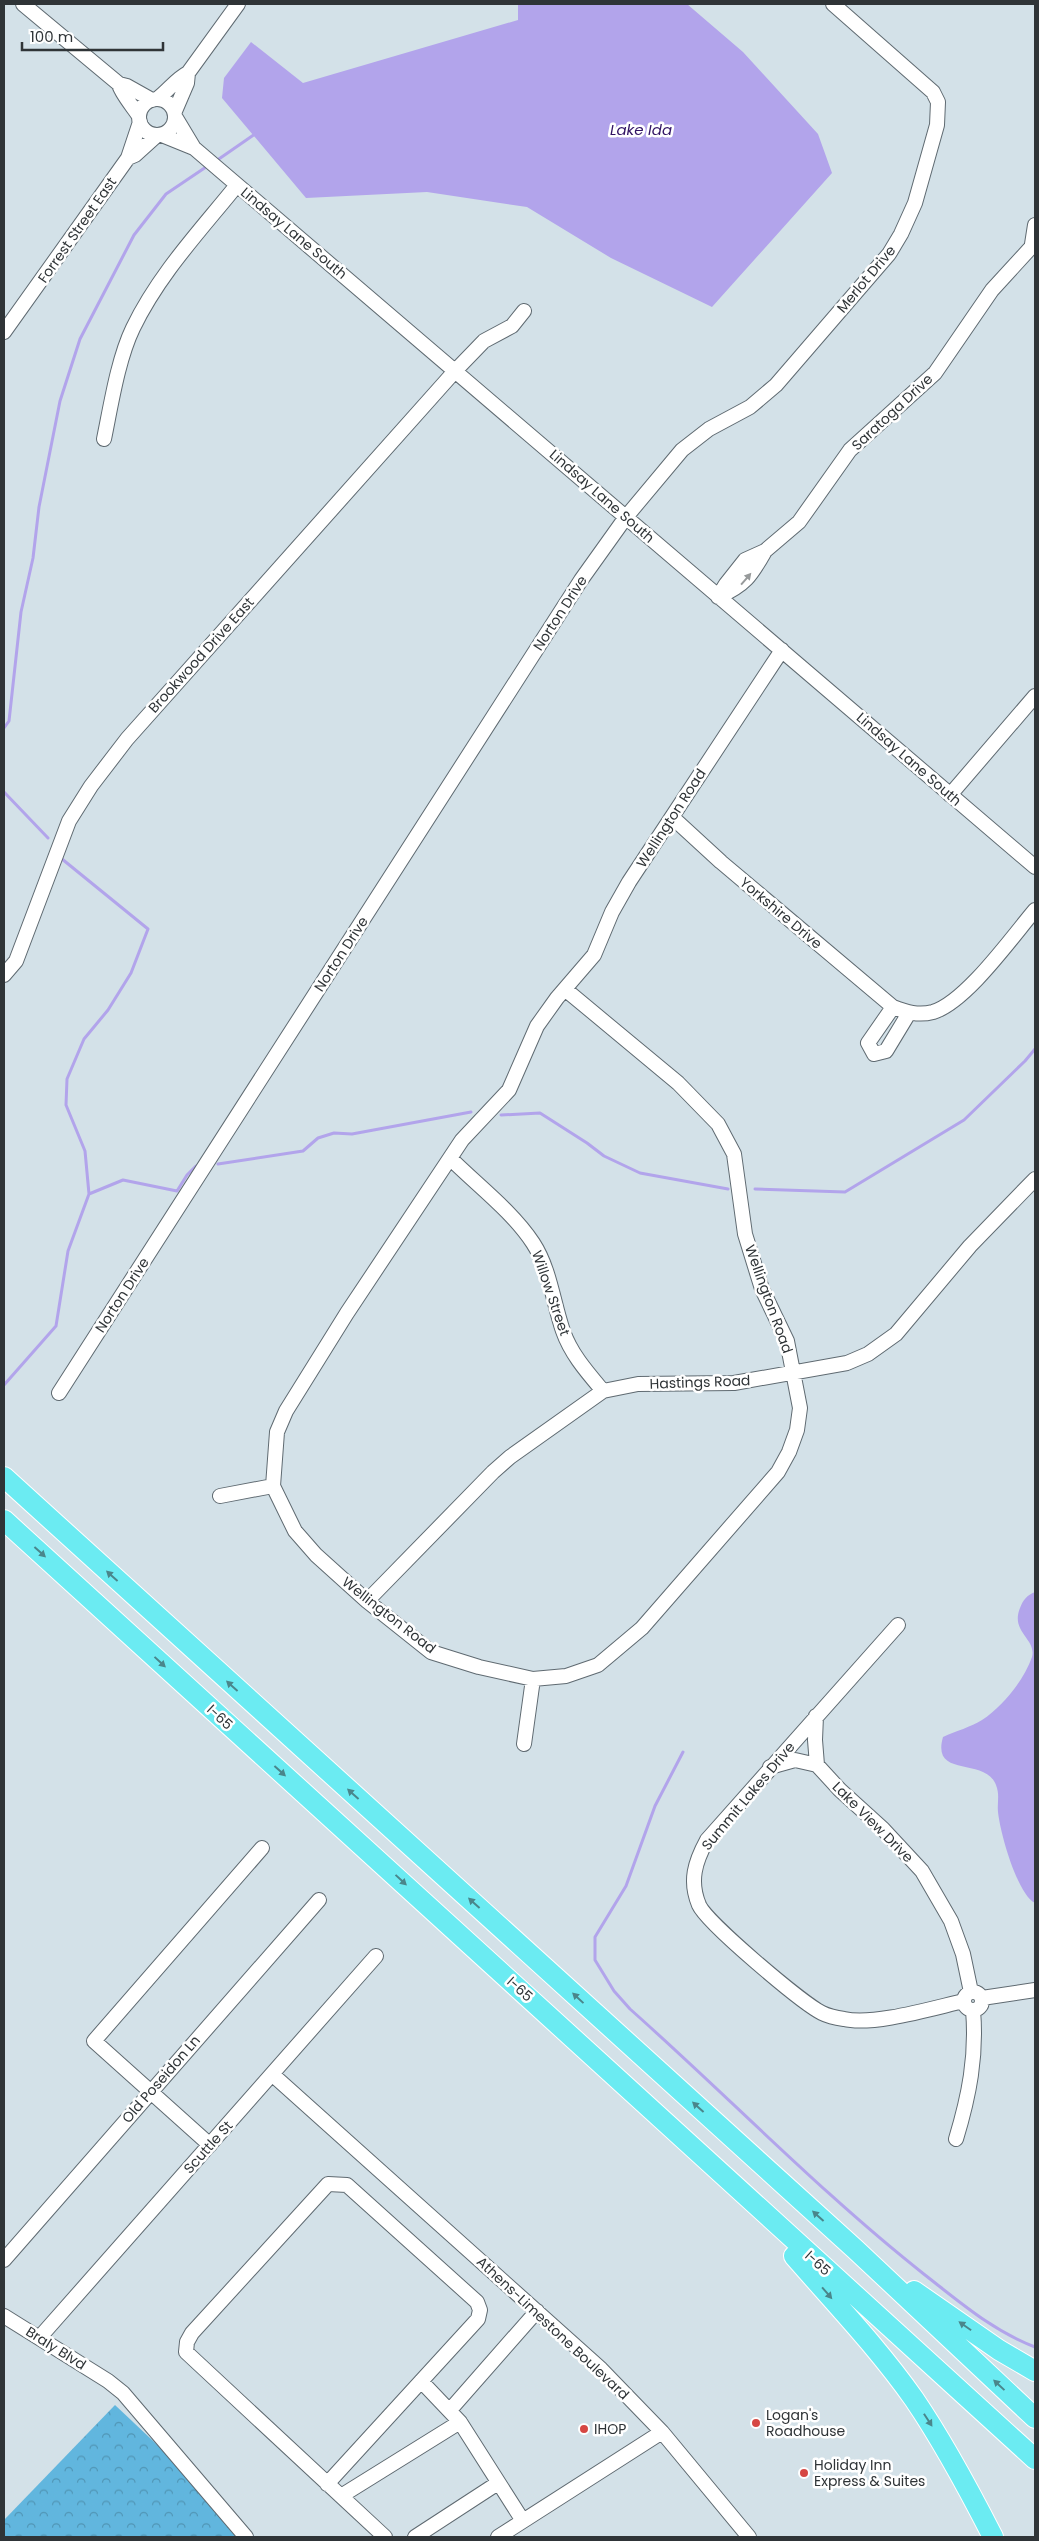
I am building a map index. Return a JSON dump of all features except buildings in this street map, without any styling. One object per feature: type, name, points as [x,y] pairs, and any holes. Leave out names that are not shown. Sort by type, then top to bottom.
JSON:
[{"type":"highway","points":[[4,1477],[855,2249],[1035,2418]]},
{"type":"highway","name":"I-65","points":[[4,1520],[1035,2460]]},
{"type":"highway","points":[[738,2190],[870,2344],[913,2398],[947,2451],[993,2537]]},
{"type":"highway","points":[[855,2249],[999,2350],[1035,2371]]},
{"type":"street","points":[[23,4],[119,84],[154,99],[167,102],[194,148]]},
{"type":"street","points":[[139,119],[143,106],[167,92],[180,77],[188,73],[238,4]]},
{"type":"street","name":"Merlot Drive","points":[[626,517],[682,450],[709,429],[750,407],[776,385],[889,254],[901,234],[914,203],[937,125],[938,102],[933,92],[833,4]]},
{"type":"street","points":[[128,158],[171,129],[187,83],[188,73]]},
{"type":"street","points":[[119,84],[120,90],[130,101],[146,132],[159,136]]},
{"type":"street","name":"Forrest Street East","points":[[4,332],[128,158],[139,119]]},
{"type":"street","name":"Lindsay Lane South","points":[[159,136],[194,148],[1035,867]]},
{"type":"street","points":[[104,439],[115,386],[132,329],[159,280],[237,186]]},
{"type":"street","name":"Saratoga Drive","points":[[718,597],[745,560],[765,551],[799,522],[850,450],[935,373],[992,290],[1034,243],[1035,225]]},
{"type":"street","name":"Brookwood Drive East","points":[[4,975],[16,961],[69,821],[91,786],[127,739],[455,371],[484,340],[512,326],[524,311]]},
{"type":"street","name":"Norton Drive","points":[[59,1393],[581,580],[626,517]]},
{"type":"street","name":"Wellington Road","points":[[566,990],[678,1083],[718,1124],[734,1154],[745,1234],[762,1289],[787,1340],[800,1408],[797,1430],[789,1452],[778,1472],[642,1628],[598,1665],[566,1676],[533,1679],[479,1667],[431,1652],[367,1601],[316,1555],[295,1531],[273,1486],[277,1432],[286,1411],[450,1158],[476,1122],[508,1090],[537,1026],[557,998],[566,990],[594,955],[612,912],[782,650]]},
{"type":"street","points":[[950,795],[1035,696]]},
{"type":"street","name":"Yorkshire Drive","points":[[672,817],[721,862],[892,1007],[909,1014],[934,1011],[954,1001],[971,985],[1035,910]]},
{"type":"street","points":[[892,1007],[868,1043],[874,1054],[886,1050],[909,1014]]},
{"type":"street","name":"Willow Street","points":[[450,1158],[519,1226],[534,1244],[544,1266],[563,1332],[580,1364],[603,1391]]},
{"type":"street","name":"Hastings Road","points":[[367,1601],[493,1472],[510,1457],[603,1391],[638,1384],[734,1383],[794,1373],[847,1363],[868,1354],[888,1342],[970,1246],[1035,1179]]},
{"type":"street","points":[[220,1496],[273,1486]]},
{"type":"street","name":"Summit Lakes Drive","points":[[898,1625],[707,1840],[696,1861],[693,1884],[700,1906],[714,1925],[775,1978],[821,2012],[836,2017],[855,2021],[878,2018],[1035,1990]]},
{"type":"street","points":[[524,1744],[533,1679]]},
{"type":"street","points":[[770,1767],[795,1760],[817,1764],[814,1740],[816,1716]]},
{"type":"street","name":"Lake View Drive","points":[[817,1764],[840,1790],[883,1829],[922,1871],[951,1922],[963,1954],[972,2000],[975,2034],[973,2072],[956,2139]]},
{"type":"street","points":[[210,2145],[94,2041],[262,1848]]},
{"type":"street","name":"Old Poseidon Ln","points":[[4,2260],[319,1900]]},
{"type":"street","name":"Scuttle St","points":[[40,2338],[376,1956]]},
{"type":"street","name":"Athens-Limestone Boulevard","points":[[273,2075],[602,2369],[662,2432],[749,2537]]},
{"type":"street","points":[[327,2484],[478,2319],[480,2310],[477,2302],[347,2185],[328,2184],[192,2333],[187,2342],[186,2352],[327,2484],[385,2537]]},
{"type":"street","points":[[450,2410],[537,2311]]},
{"type":"street","name":"Braly Blvd","points":[[4,2316],[108,2381],[123,2393],[246,2537]]},
{"type":"street","points":[[422,2381],[460,2422],[524,2521]]},
{"type":"street","points":[[341,2496],[460,2422]]},
{"type":"street","points":[[498,2537],[662,2432]]},
{"type":"street","points":[[415,2537],[498,2483]]},
{"type":"green space","points":[[115,2405],[255,2537],[4,2537],[4,2520]]},
{"type":"water","name":"Lake Ida","points":[[518,4],[687,4],[743,52],[818,134],[832,173],[712,307],[611,258],[527,207],[427,192],[306,198],[222,98],[224,78],[251,42],[303,83],[518,20]]},
{"type":"water","points":[[1035,1592],[1035,1903],[1022,1888],[1010,1862],[999,1821],[996,1785],[990,1776],[981,1771],[952,1763],[945,1758],[941,1750],[943,1737],[973,1725],[990,1714],[1012,1692],[1024,1675],[1033,1651],[1018,1623],[1018,1616],[1024,1600]]},
{"type":"waterway","points":[[216,161],[255,134]]},
{"type":"waterway","points":[[4,728],[9,721],[21,612],[33,558],[39,507],[60,401],[80,339],[134,235],[166,194],[209,165]]},
{"type":"waterway","points":[[4,792],[48,838]]},
{"type":"waterway","points":[[4,1385],[56,1326],[68,1251],[89,1194],[85,1151],[66,1105],[67,1079],[84,1039],[108,1010],[131,973],[148,929],[62,859]]},
{"type":"waterway","points":[[755,1189],[845,1192],[964,1120],[1035,1049]]},
{"type":"waterway","points":[[218,1164],[303,1151],[318,1138],[334,1133],[352,1134],[471,1112]]},
{"type":"waterway","points":[[501,1115],[540,1113],[604,1156],[640,1173],[728,1189]]},
{"type":"waterway","points":[[89,1194],[123,1180],[177,1191],[187,1175],[196,1166]]},
{"type":"waterway","points":[[683,1752],[655,1806],[626,1886],[595,1937],[595,1960],[614,1991],[630,2009],[849,2211],[965,2306],[991,2325],[1035,2347]]},
{"type":"place","name":"Logan's Roadhouse","points":[[756,2423]]},
{"type":"place","name":"IHOP","points":[[584,2429]]},
{"type":"place","name":"Holiday Inn Express & Suites","points":[[804,2473]]}]
